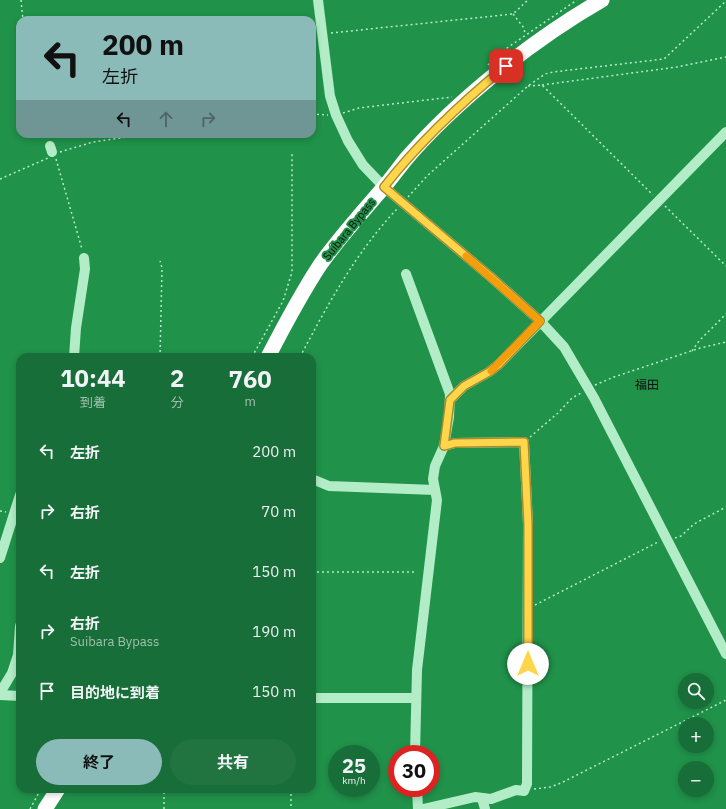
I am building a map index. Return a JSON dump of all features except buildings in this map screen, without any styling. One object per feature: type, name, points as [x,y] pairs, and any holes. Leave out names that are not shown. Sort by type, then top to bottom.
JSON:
[{"type":"highway","name":"Suibara Bypass","points":[[270,353],[290,315],[320,265],[406,159],[434,129],[472,94],[506,66],[602,0]]},
{"type":"highway","points":[[45,809],[55,793]]},
{"type":"street","points":[[318,0],[334,109],[348,141],[363,165],[384,187],[492,278],[540,321],[564,347],[588,389],[726,654]]},
{"type":"street","points":[[450,400],[464,386],[489,372],[498,365],[726,132]]},
{"type":"street","points":[[74,353],[84,258]]},
{"type":"street","points":[[406,274],[450,394],[444,446],[435,466],[433,479],[437,500],[417,670],[415,745]]},
{"type":"street","points":[[423,809],[475,797],[491,799],[516,790],[524,791],[528,784],[528,524],[524,442],[455,443],[444,446]]},
{"type":"street","points":[[316,481],[329,486],[435,490]]},
{"type":"street","points":[[0,558],[16,508]]},
{"type":"street","points":[[16,661],[12,673],[0,694],[16,696]]},
{"type":"street","points":[[316,698],[416,698]]},
{"type":"street","points":[[417,797],[418,809]]},
{"type":"street","points":[[482,798],[485,809]]},
{"type":"path","points":[[21,0],[23,16]]},
{"type":"path","points":[[322,34],[513,14],[528,0]]},
{"type":"path","points":[[485,67],[507,48],[576,0]]},
{"type":"path","points":[[726,1],[664,59],[553,72],[546,74],[528,86],[677,67],[726,57]]},
{"type":"path","points":[[513,14],[524,28],[525,35]]},
{"type":"path","points":[[542,85],[726,266]]},
{"type":"path","points":[[316,113],[334,109],[358,108],[452,97]]},
{"type":"path","points":[[0,179],[52,151],[120,138]]},
{"type":"path","points":[[52,151],[84,258]]},
{"type":"path","points":[[254,353],[283,301],[292,272],[292,152]]},
{"type":"path","points":[[160,261],[162,268],[160,353]]},
{"type":"path","points":[[692,351],[699,341],[726,314]]},
{"type":"path","points":[[524,442],[558,413],[572,398],[588,389],[614,377],[692,351],[726,342]]},
{"type":"path","points":[[527,607],[537,605],[665,538],[673,539],[681,536],[694,524],[726,507]]},
{"type":"path","points":[[316,572],[416,572]]},
{"type":"path","points":[[524,791],[550,787],[561,783],[726,700]]},
{"type":"path","points":[[30,809],[40,793]]},
{"type":"path","points":[[164,793],[164,809]]},
{"type":"path","points":[[290,793],[290,809]]},
{"type":"slow traffic","points":[[466,256],[540,321],[491,371]]},
{"type":"district","name":"福田","points":[[647,384]]},
{"type":"route","points":[[506,66],[472,94],[434,129],[406,159],[384,187],[492,278],[540,321],[498,365],[489,372],[464,386],[450,400],[449,417],[444,446],[455,443],[524,442],[528,524],[528,664]]}]
